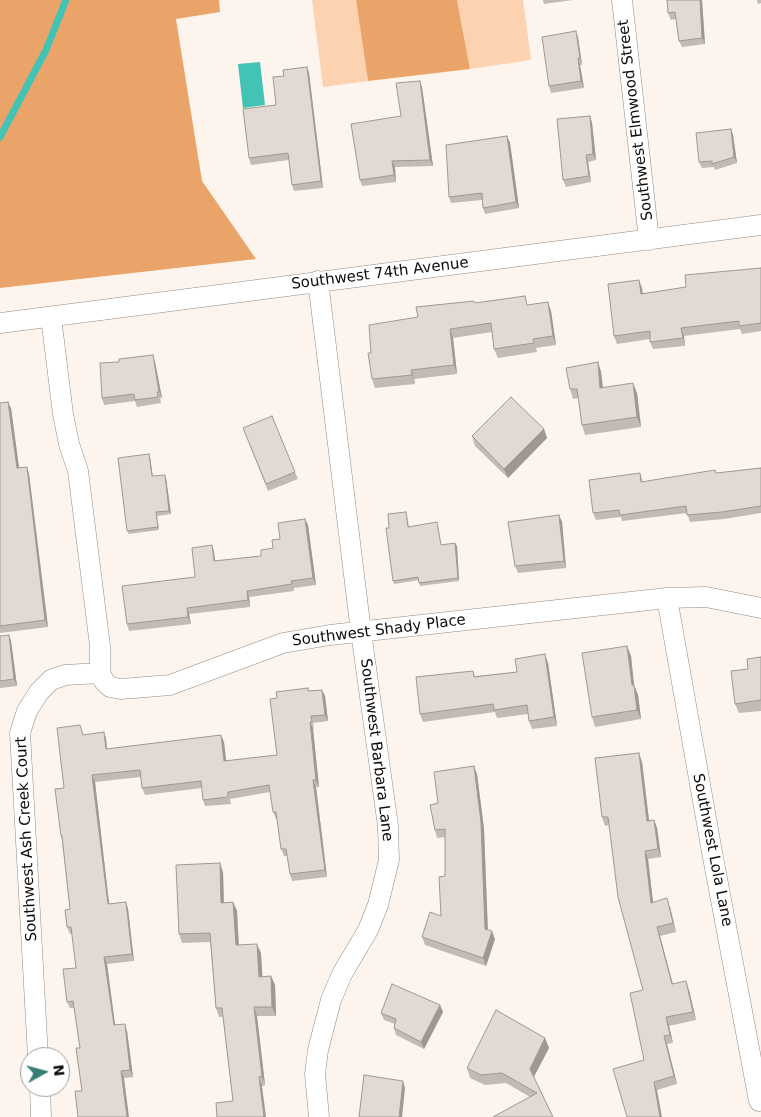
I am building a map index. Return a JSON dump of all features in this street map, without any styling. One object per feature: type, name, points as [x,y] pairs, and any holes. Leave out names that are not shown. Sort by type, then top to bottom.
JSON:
[{"type":"street","name":"Southwest Elmwood Street","points":[[622,0],[650,240]]},
{"type":"street","name":"Southwest 74th Avenue","points":[[0,323],[761,225]]},
{"type":"street","name":"Southwest Barbara Lane","points":[[318,281],[388,826],[389,860],[378,905],[368,930],[342,974],[330,1000],[318,1050],[315,1074],[319,1117]]},
{"type":"street","points":[[51,317],[63,414],[69,444],[78,471],[100,646],[100,673]]},
{"type":"street","name":"Southwest Shady Place","points":[[100,673],[104,681],[110,686],[122,689],[170,685],[283,643],[362,632],[667,598],[706,597],[761,608]]},
{"type":"street","name":"Southwest Lola Lane","points":[[667,598],[759,1101]]},
{"type":"street","name":"Southwest Ash Creek Court","points":[[37,1047],[20,734],[27,711],[39,692],[51,680],[65,675],[100,673]]},
{"type":"street","points":[[40,1097],[41,1117]]},
{"type":"shaded area","points":[[0,0],[219,0],[220,12],[176,19],[202,181],[256,259],[0,288]]},
{"type":"shaded area","points":[[312,0],[356,0],[368,81],[323,87]]},
{"type":"shaded area","points":[[356,0],[457,0],[470,69],[368,81]]},
{"type":"shaded area","points":[[457,0],[523,0],[531,60],[470,69]]},
{"type":"water","points":[[260,62],[265,105],[243,108],[238,64]]},
{"type":"building","points":[[667,0],[700,0],[702,38],[679,41],[675,12],[668,13]]},
{"type":"building","points":[[576,31],[581,81],[549,86],[542,37]]},
{"type":"building","points":[[307,67],[321,181],[292,185],[288,153],[249,158],[243,109],[276,105],[273,77],[284,76],[283,70]]},
{"type":"building","points":[[420,81],[430,160],[392,161],[394,175],[360,180],[351,124],[401,116],[396,83]]},
{"type":"building","points":[[590,116],[593,154],[586,155],[589,176],[563,180],[557,119]]},
{"type":"building","points":[[731,129],[734,157],[712,164],[712,161],[699,162],[696,133]]},
{"type":"building","points":[[507,136],[516,202],[483,208],[482,193],[449,197],[446,145]]},
{"type":"building","points":[[761,268],[761,323],[739,326],[739,321],[681,328],[683,338],[650,342],[650,331],[614,336],[608,284],[639,280],[641,294],[686,287],[685,275]]},
{"type":"building","points":[[525,296],[527,305],[548,302],[553,336],[533,339],[534,343],[494,349],[491,323],[450,329],[454,365],[411,370],[412,375],[372,379],[368,353],[371,353],[369,325],[418,317],[416,307],[474,301],[475,303]]},
{"type":"building","points":[[153,355],[159,392],[157,392],[158,397],[135,400],[134,394],[102,398],[100,363],[119,362],[119,359]]},
{"type":"building","points":[[598,362],[600,388],[633,383],[637,417],[582,425],[577,389],[570,389],[566,368]]},
{"type":"building","points":[[511,397],[544,429],[504,469],[472,436]]},
{"type":"building","points":[[8,402],[17,468],[27,467],[45,620],[0,626],[0,403]]},
{"type":"building","points":[[272,416],[295,472],[266,484],[243,428]]},
{"type":"building","points":[[149,454],[152,476],[165,475],[169,511],[156,512],[158,527],[127,531],[118,458]]},
{"type":"building","points":[[761,468],[761,506],[687,515],[686,506],[620,515],[619,510],[593,513],[589,480],[640,473],[641,482],[715,470],[716,473]]},
{"type":"building","points":[[406,512],[408,527],[437,522],[441,545],[455,543],[458,578],[419,583],[418,577],[393,581],[386,528],[389,528],[388,514]]},
{"type":"building","points":[[559,515],[564,561],[515,566],[508,522]]},
{"type":"building","points":[[305,519],[313,578],[291,581],[292,584],[247,591],[248,600],[187,608],[188,617],[127,624],[122,586],[195,577],[192,548],[212,545],[214,561],[261,556],[261,550],[273,548],[272,540],[280,539],[278,523]]},
{"type":"building","points":[[9,635],[14,679],[0,681],[0,636]]},
{"type":"building","points":[[627,646],[637,710],[592,717],[582,653]]},
{"type":"building","points":[[545,654],[554,717],[529,721],[527,705],[494,710],[493,704],[420,714],[416,677],[473,671],[474,677],[517,672],[515,659]]},
{"type":"building","points":[[761,657],[761,700],[735,704],[731,671],[748,669],[747,659]]},
{"type":"building","points":[[308,688],[308,691],[322,690],[325,715],[311,716],[312,722],[310,722],[316,780],[313,780],[325,870],[290,874],[286,849],[281,849],[276,812],[273,812],[269,785],[228,792],[228,797],[203,800],[201,781],[142,788],[140,770],[92,775],[108,904],[126,902],[132,954],[104,957],[114,1025],[125,1024],[130,1070],[121,1071],[127,1117],[78,1117],[75,1091],[82,1091],[76,1048],[80,1048],[73,1001],[67,1002],[63,969],[76,968],[71,927],[67,927],[65,910],[70,909],[55,789],[64,788],[57,728],[80,725],[83,735],[104,732],[106,749],[221,735],[224,761],[277,755],[270,699],[277,698],[276,692]]},
{"type":"building","points":[[639,753],[647,821],[654,820],[658,849],[645,851],[651,903],[667,898],[673,923],[657,927],[672,984],[686,981],[693,1012],[666,1017],[670,1035],[664,1036],[674,1076],[654,1082],[660,1117],[627,1117],[613,1069],[644,1060],[630,993],[643,990],[618,897],[608,817],[602,817],[595,758]]},
{"type":"building","points":[[474,766],[481,822],[485,929],[492,931],[483,958],[422,937],[430,912],[441,916],[439,877],[445,876],[445,829],[435,830],[430,805],[438,803],[434,772]]},
{"type":"building","points":[[220,863],[221,903],[233,902],[236,945],[257,944],[259,977],[271,976],[272,1007],[254,1007],[262,1076],[259,1077],[264,1117],[217,1117],[216,1103],[233,1101],[222,1008],[216,1008],[210,933],[179,934],[176,865]]},
{"type":"building","points":[[392,984],[440,1005],[421,1042],[394,1028],[396,1019],[381,1013]]},
{"type":"building","points":[[496,1010],[545,1038],[530,1069],[553,1117],[493,1117],[537,1093],[502,1073],[481,1075],[467,1068]]},
{"type":"building","points":[[364,1075],[403,1081],[399,1117],[359,1117]]},
{"type":"waterway","points":[[0,137],[46,50],[66,0]]}]
